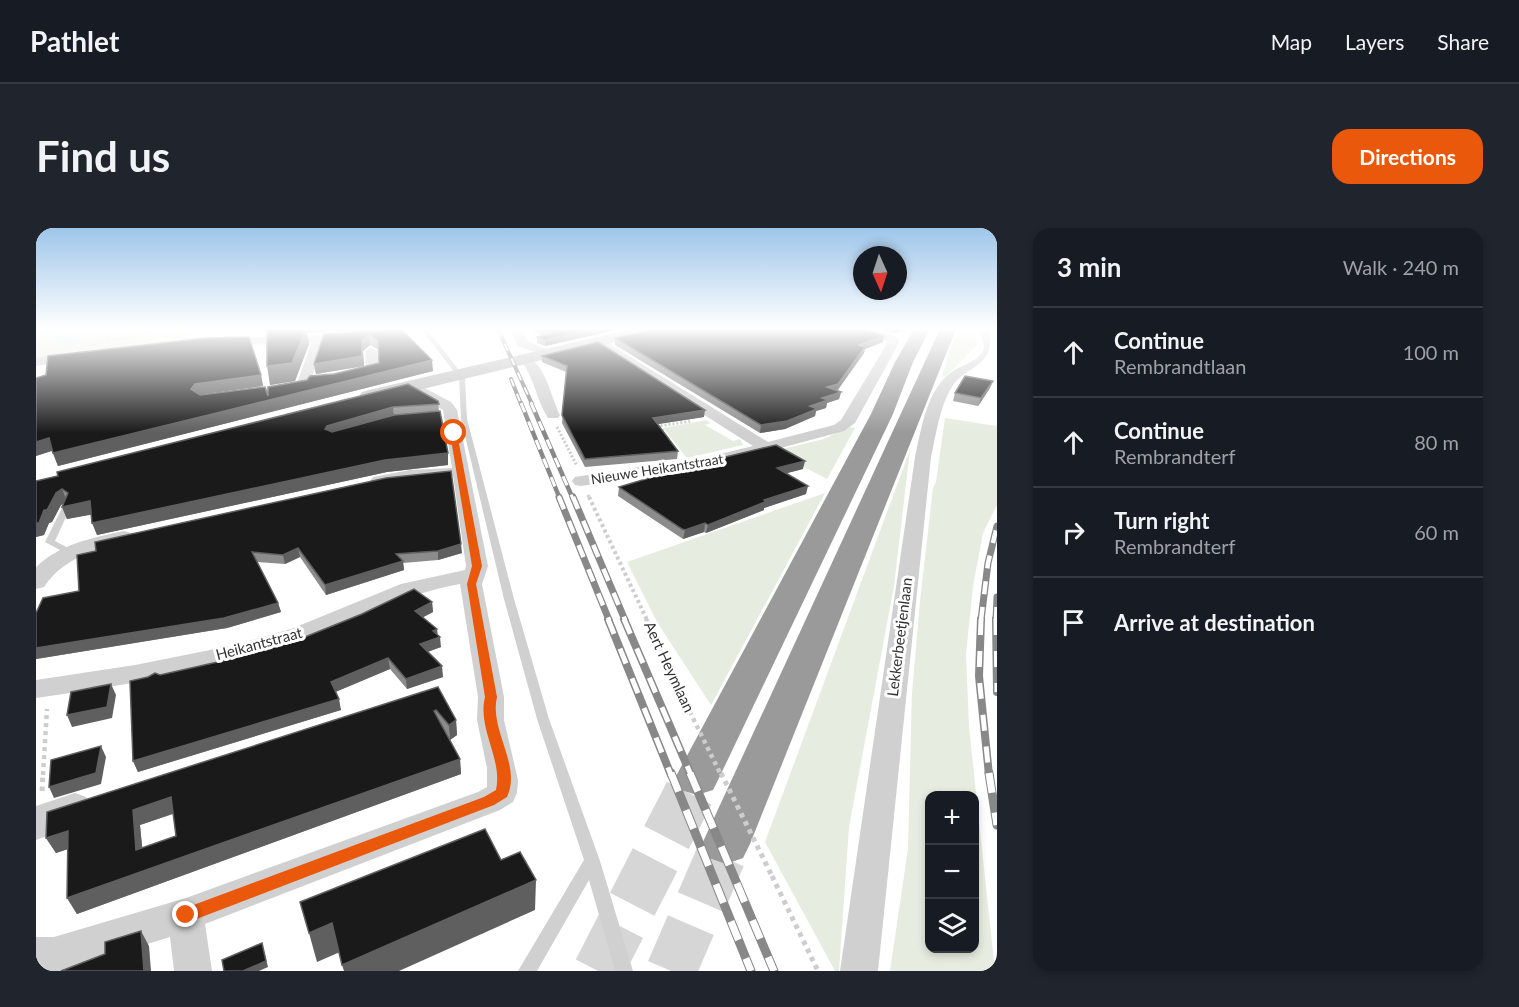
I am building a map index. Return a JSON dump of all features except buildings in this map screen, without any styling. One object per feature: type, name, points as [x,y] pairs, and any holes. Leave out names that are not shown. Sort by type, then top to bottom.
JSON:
[{"type":"highway","points":[[697,778],[882,414],[903,364]]},
{"type":"highway","points":[[726,844],[933,364]]},
{"type":"main road","points":[[343,405],[419,389],[505,364]]},
{"type":"main road","points":[[343,405],[520,364]]},
{"type":"street","points":[[222,398],[288,390],[308,382],[313,364]]},
{"type":"street","points":[[335,380],[373,370],[372,364]]},
{"type":"street","points":[[529,364],[539,377],[544,400],[554,419]]},
{"type":"street","points":[[632,364],[714,417],[768,448]]},
{"type":"street","name":"Nieuwe Heikantstraat","points":[[581,481],[688,465],[826,433],[847,423],[881,364]]},
{"type":"street","name":"Lekkerbeetjenlaan","points":[[860,971],[923,457],[939,400],[949,381],[956,374],[980,364]]},
{"type":"street","points":[[36,955],[54,955],[186,915],[489,801],[502,793],[505,777],[488,709],[491,697],[471,584],[477,566],[461,471],[444,418],[449,408],[419,389]]},
{"type":"street","points":[[363,484],[410,475],[461,471]]},
{"type":"street","points":[[36,582],[45,569],[69,552],[143,533]]},
{"type":"street","name":"Heikantstraat","points":[[42,688],[250,648],[298,634],[407,590],[443,579],[475,575]]},
{"type":"street","points":[[39,822],[98,799]]},
{"type":"street","points":[[186,915],[193,971]]},
{"type":"lane","points":[[450,364],[460,377],[464,419],[509,599],[543,719],[592,861],[624,971]]},
{"type":"lane","points":[[67,506],[50,542],[69,552]]},
{"type":"lane","points":[[527,971],[592,861]]},
{"type":"path","points":[[308,382],[343,405]]},
{"type":"path","points":[[648,425],[659,426],[714,417]]},
{"type":"path","points":[[554,419],[566,423]]},
{"type":"path","name":"Aert Heymlaan","points":[[554,419],[686,704],[818,971]]},
{"type":"path","points":[[659,426],[688,465]]},
{"type":"path","points":[[39,822],[42,688]]},
{"type":"shaded area","points":[[946,364],[958,364],[945,377],[942,376]]},
{"type":"shaded area","points":[[945,418],[997,426],[997,505],[983,533],[973,586],[966,654],[969,727],[976,791],[925,791],[925,953],[979,953],[979,821],[995,971],[890,971],[908,849],[912,694],[933,488],[936,482]]},
{"type":"shaded area","points":[[706,420],[711,423],[705,425],[733,441],[740,439],[743,445],[687,458],[663,428]]},
{"type":"shaded area","points":[[848,427],[855,428],[827,479],[774,451],[824,439]]},
{"type":"shaded area","points":[[910,450],[894,586],[849,827],[839,971],[835,971],[765,842]]},
{"type":"shaded area","points":[[825,493],[711,705],[657,622],[627,562]]},
{"type":"tunnel","points":[[598,971],[697,778]]},
{"type":"tunnel","points":[[671,971],[726,844]]},
{"type":"railway","points":[[514,364],[532,404]]},
{"type":"railway","points":[[511,379],[521,404]]},
{"type":"railway","points":[[521,403],[560,499]]},
{"type":"railway","points":[[531,403],[573,499]]},
{"type":"railway","points":[[559,497],[609,620]]},
{"type":"railway","points":[[573,497],[625,620]]},
{"type":"railway","points":[[981,620],[988,563],[997,526]]},
{"type":"railway","points":[[996,620],[997,597]]},
{"type":"railway","points":[[608,619],[671,775]]},
{"type":"railway","points":[[624,619],[691,775]]},
{"type":"railway","points":[[981,619],[979,676],[989,775]]},
{"type":"railway","points":[[996,620],[997,692]]},
{"type":"railway","points":[[671,773],[751,971]]},
{"type":"railway","points":[[690,773],[774,971]]},
{"type":"railway","points":[[989,773],[997,825]]},
{"type":"route","points":[[186,915],[489,801],[502,793],[505,777],[488,709],[491,697],[471,584],[477,566],[454,433]]}]
